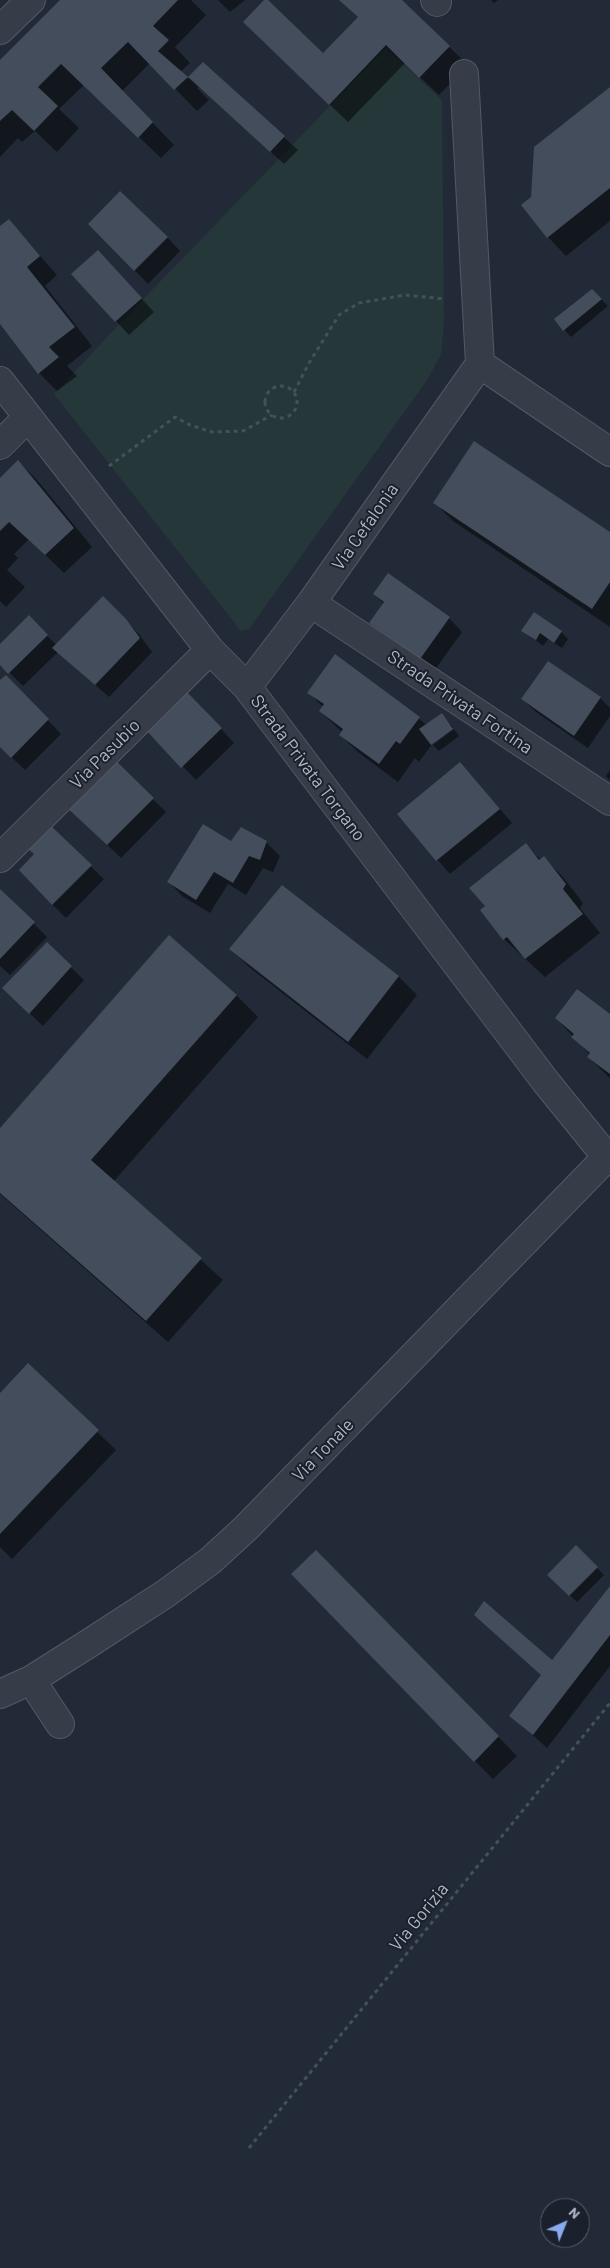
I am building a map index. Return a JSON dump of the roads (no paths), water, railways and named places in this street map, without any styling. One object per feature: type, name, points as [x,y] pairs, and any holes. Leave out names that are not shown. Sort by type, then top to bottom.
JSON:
[{"type":"street","points":[[0,30],[31,0]]},
{"type":"street","points":[[464,74],[480,364],[610,452]]},
{"type":"street","name":"Via Cefalonia","points":[[247,687],[311,603],[480,364]]},
{"type":"street","name":"Strada Privata Torgano","points":[[0,381],[210,650],[247,687],[546,1082],[609,1159]]},
{"type":"street","points":[[0,445],[28,417]]},
{"type":"street","name":"Strada Privata Fortina","points":[[311,603],[610,801]]},
{"type":"street","name":"Via Pasubio","points":[[0,858],[210,650]]},
{"type":"street","name":"Via Tonale","points":[[0,1694],[31,1680],[165,1594],[210,1561],[246,1528],[609,1159]]},
{"type":"street","points":[[31,1680],[60,1724]]}]
